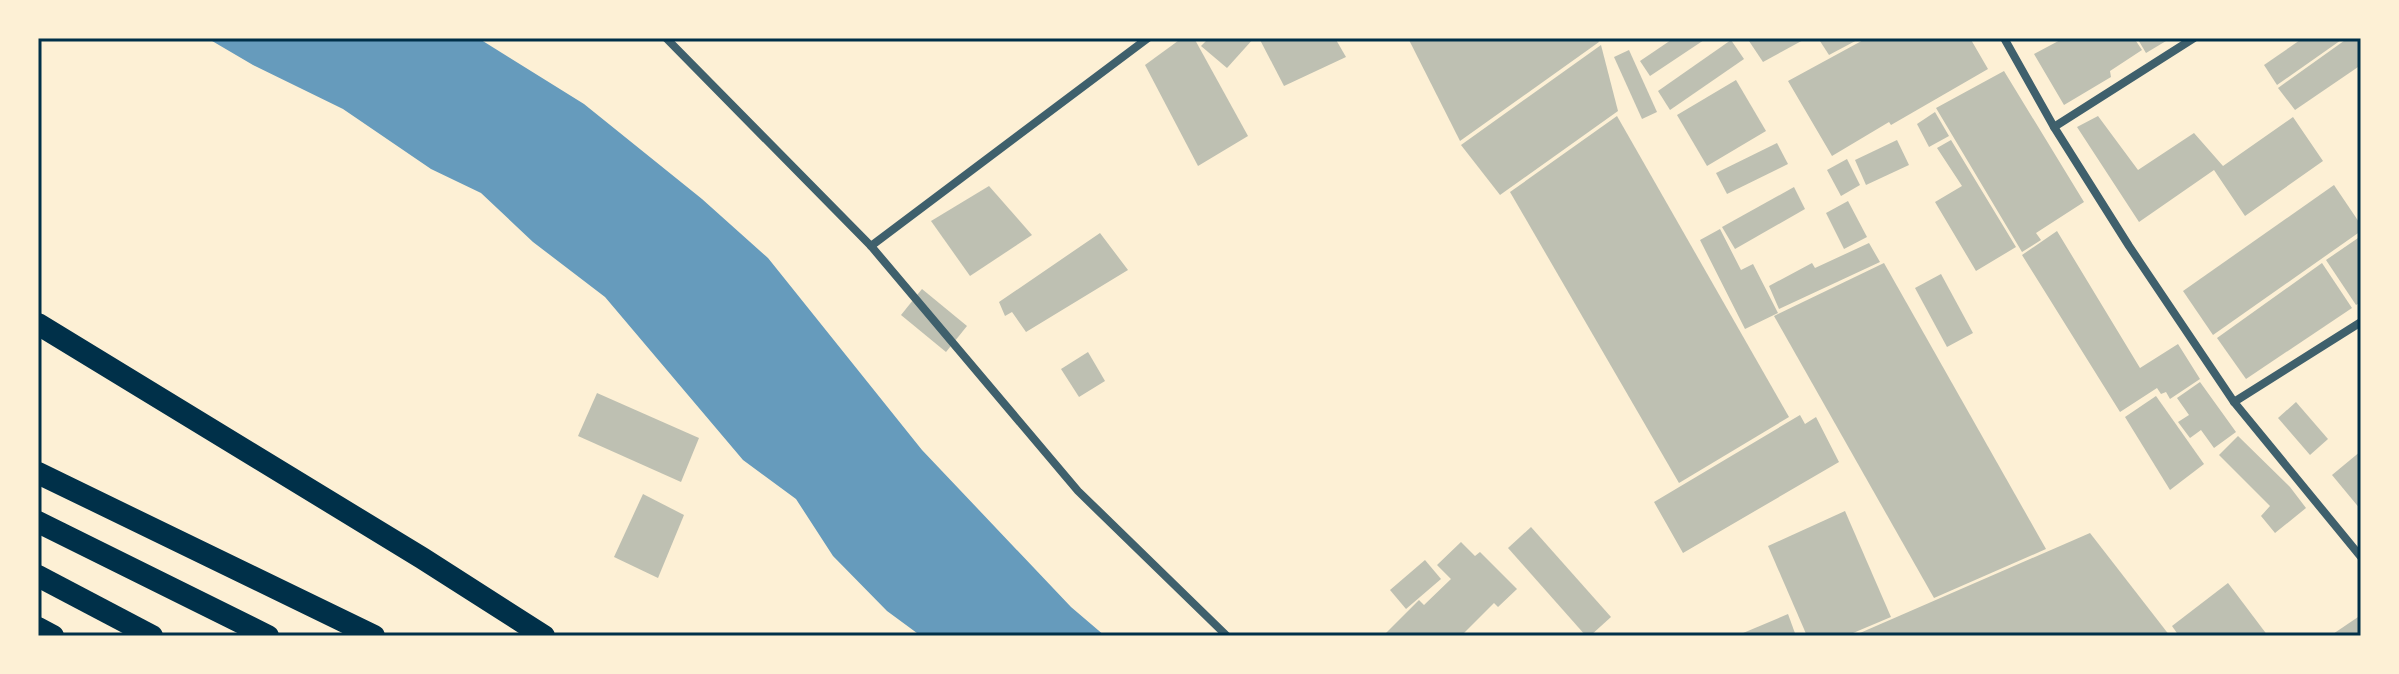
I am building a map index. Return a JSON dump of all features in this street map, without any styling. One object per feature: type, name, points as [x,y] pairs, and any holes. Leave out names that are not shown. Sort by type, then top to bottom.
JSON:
[{"type":"highway","points":[[38,324],[544,636]]},
{"type":"highway","points":[[38,473],[374,636]]},
{"type":"highway","points":[[38,522],[268,636]]},
{"type":"highway","points":[[38,576],[152,636]]},
{"type":"highway","points":[[38,628],[53,636]]},
{"type":"street","points":[[666,38],[871,246],[1078,491],[1227,636]]},
{"type":"street","points":[[871,246],[1148,38]]},
{"type":"street","points":[[2004,38],[2054,127],[2234,402],[2361,557]]},
{"type":"street","points":[[2054,127],[2194,38]]},
{"type":"street","points":[[2234,402],[2361,322]]},
{"type":"water","points":[[207,38],[478,38],[584,104],[702,199],[768,258],[922,450],[1071,607],[1105,636],[921,636],[887,611],[833,556],[796,499],[743,460],[605,297],[533,242],[481,193],[431,169],[343,109],[253,65]]},
{"type":"building","points":[[1182,38],[1194,38],[1248,136],[1198,166],[1145,65]]},
{"type":"building","points":[[1209,38],[1254,38],[1227,68],[1201,46]]},
{"type":"building","points":[[1259,38],[1335,38],[1346,57],[1284,86]]},
{"type":"building","points":[[1408,38],[1597,38],[1599,42],[1460,141]]},
{"type":"building","points":[[1674,38],[1707,38],[1650,76],[1640,61]]},
{"type":"building","points":[[1747,38],[1807,38],[1763,62]]},
{"type":"building","points":[[1818,38],[1861,38],[1829,55]]},
{"type":"building","points":[[1867,38],[1970,38],[1988,69],[1832,156],[1788,81]]},
{"type":"building","points":[[2064,38],[2134,38],[2142,50],[2110,71],[2111,77],[2064,105],[2034,54]]},
{"type":"building","points":[[2137,38],[2171,38],[2146,53]]},
{"type":"building","points":[[2303,38],[2344,38],[2277,85],[2264,65]]},
{"type":"building","points":[[2348,38],[2361,38],[2361,65],[2295,110],[2278,88]]},
{"type":"building","points":[[1731,40],[1744,59],[1670,110],[1658,91]]},
{"type":"building","points":[[1601,45],[1618,111],[1500,195],[1461,145]]},
{"type":"building","points":[[1629,50],[1657,112],[1642,119],[1614,57]]},
{"type":"building","points":[[2004,71],[2084,202],[2036,233],[2041,240],[2022,252],[1936,108]]},
{"type":"building","points":[[1736,80],[1766,131],[1707,166],[1677,115]]},
{"type":"building","points":[[1935,112],[1949,136],[1929,147],[1917,124]]},
{"type":"building","points":[[1617,116],[1789,417],[1679,483],[1510,192]]},
{"type":"building","points":[[2098,116],[2138,170],[2194,133],[2223,166],[2293,117],[2323,161],[2245,216],[2214,170],[2139,222],[2077,127]]},
{"type":"building","points":[[1897,140],[1909,165],[1866,185],[1855,160]]},
{"type":"building","points":[[1951,140],[2016,247],[1976,271],[1935,202],[1962,186],[1937,148]]},
{"type":"building","points":[[1777,143],[1788,164],[1727,194],[1716,173]]},
{"type":"building","points":[[1847,159],[1860,185],[1841,196],[1827,170]]},
{"type":"building","points":[[2334,185],[2361,225],[2361,231],[2213,335],[2183,291]]},
{"type":"building","points":[[989,186],[1032,235],[970,276],[931,221]]},
{"type":"building","points":[[1794,187],[1805,209],[1735,249],[1722,227]]},
{"type":"building","points":[[1848,201],[1867,237],[1844,249],[1826,213]]},
{"type":"building","points":[[1720,229],[1741,270],[1753,264],[1778,313],[1745,329],[1700,240]]},
{"type":"building","points":[[2057,231],[2140,368],[2178,344],[2200,379],[2170,399],[2166,392],[2161,394],[2157,388],[2120,412],[2022,255]]},
{"type":"building","points":[[1100,233],[1128,270],[1026,332],[1012,312],[1005,316],[999,302]]},
{"type":"building","points":[[2361,236],[2361,302],[2356,305],[2326,260]]},
{"type":"building","points":[[1869,243],[1880,262],[1779,309],[1769,286],[1812,263],[1815,268]]},
{"type":"building","points":[[1884,263],[2046,549],[1934,598],[1774,316]]},
{"type":"building","points":[[2322,263],[2352,308],[2246,379],[2217,338]]},
{"type":"building","points":[[1941,274],[1973,333],[1947,347],[1915,288]]},
{"type":"building","points":[[922,289],[967,326],[946,352],[901,315]]},
{"type":"building","points":[[1088,352],[1105,381],[1079,397],[1061,369]]},
{"type":"building","points":[[2200,382],[2236,432],[2214,448],[2201,430],[2190,438],[2178,422],[2189,415],[2177,398]]},
{"type":"building","points":[[597,393],[699,438],[681,482],[578,436]]},
{"type":"building","points":[[2156,396],[2204,464],[2170,490],[2125,417]]},
{"type":"building","points":[[2296,402],[2328,439],[2310,455],[2278,418]]},
{"type":"building","points":[[1800,415],[1805,424],[1816,417],[1839,462],[1683,553],[1654,502]]},
{"type":"building","points":[[2238,436],[2290,487],[2306,508],[2275,533],[2261,516],[2270,506],[2219,455]]},
{"type":"building","points":[[2361,451],[2361,510],[2332,475]]},
{"type":"building","points":[[643,494],[684,515],[658,578],[614,557]]},
{"type":"building","points":[[1845,511],[1891,617],[1846,636],[1807,636],[1768,546]]},
{"type":"building","points":[[1531,527],[1611,617],[1590,636],[1586,636],[1508,548]]},
{"type":"building","points":[[2090,533],[2170,636],[1853,636]]},
{"type":"building","points":[[1461,542],[1475,556],[1480,552],[1517,589],[1498,607],[1494,603],[1461,636],[1389,636],[1386,633],[1419,600],[1424,605],[1451,579],[1437,565]]},
{"type":"building","points":[[1425,560],[1441,579],[1406,609],[1390,590]]},
{"type":"building","points":[[2228,583],[2268,636],[2179,636],[2172,626]]},
{"type":"building","points":[[1788,614],[1796,636],[1736,636]]},
{"type":"building","points":[[2361,615],[2361,636],[2330,636]]}]
